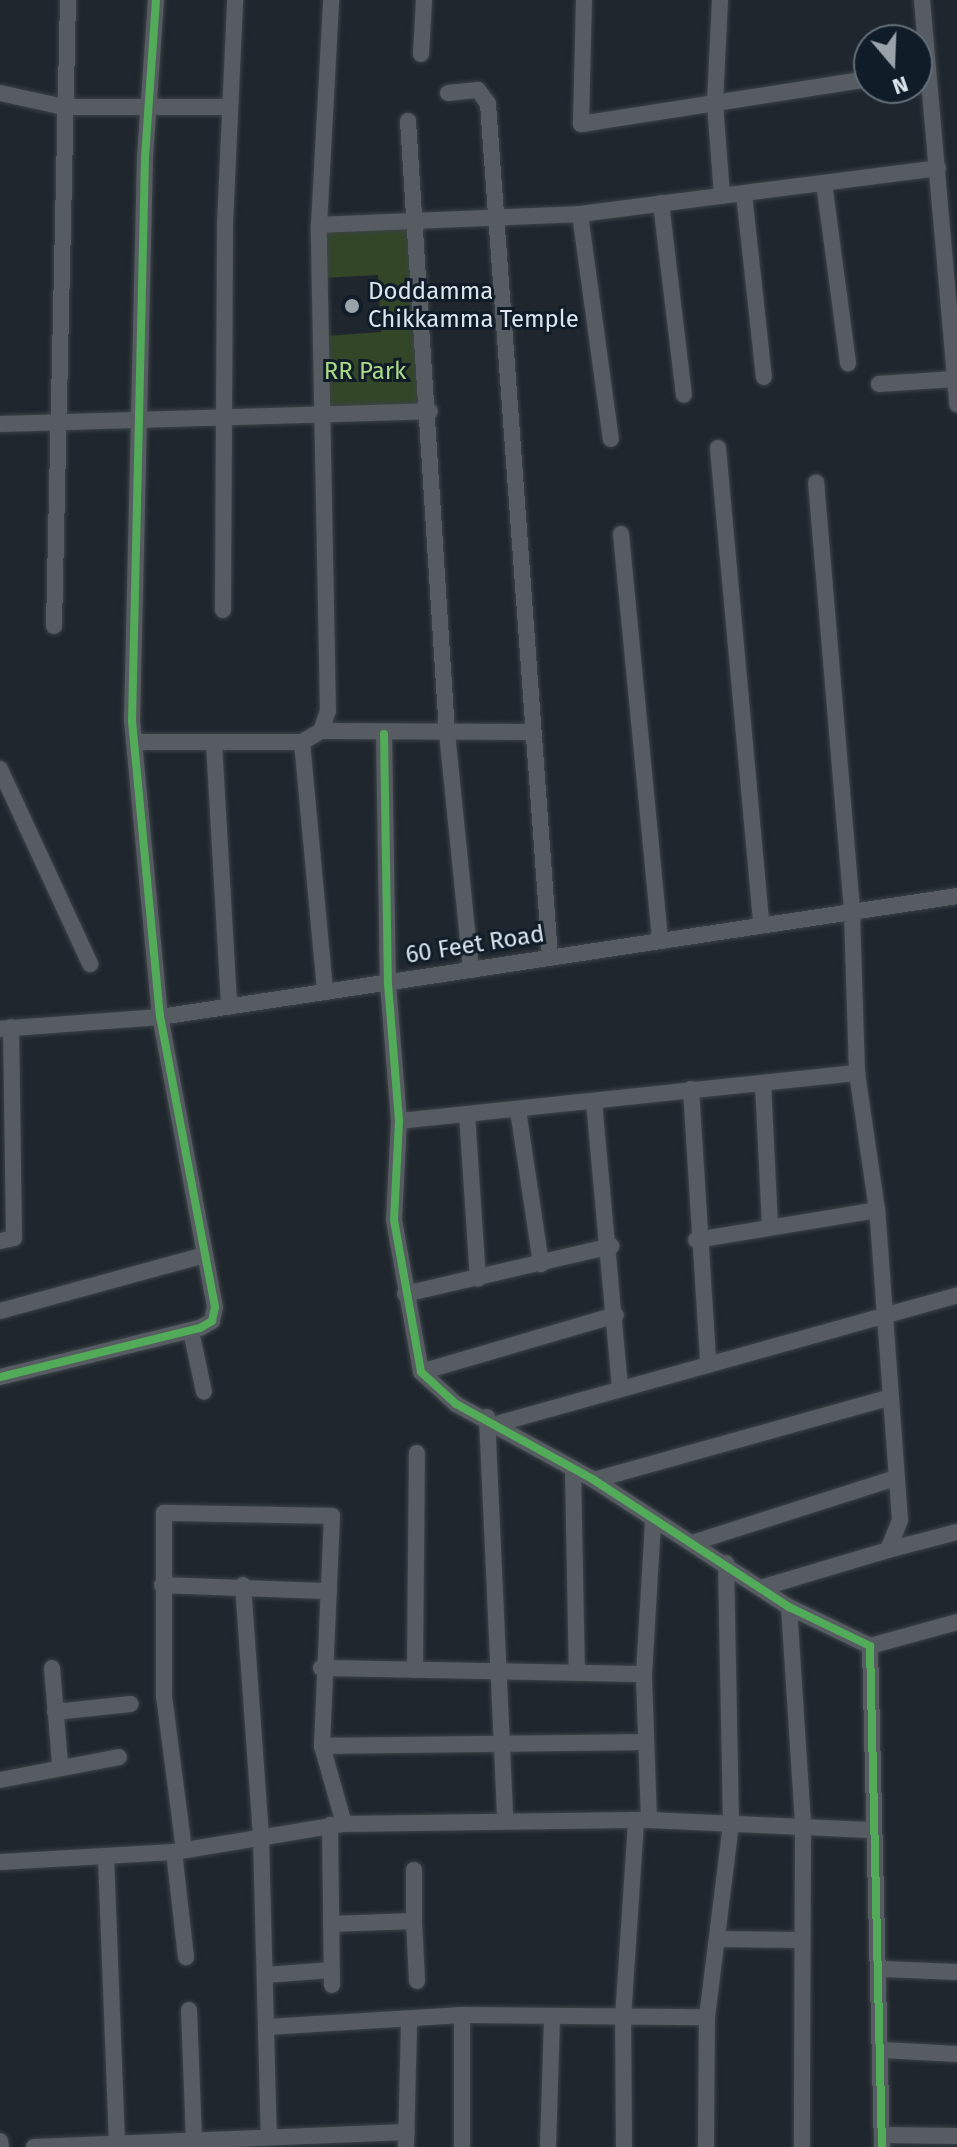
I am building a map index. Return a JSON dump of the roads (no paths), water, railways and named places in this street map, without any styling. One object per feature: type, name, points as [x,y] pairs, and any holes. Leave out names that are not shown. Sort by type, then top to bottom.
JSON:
[{"type":"street","points":[[54,626],[56,422],[68,0]]},
{"type":"street","points":[[0,1377],[191,1331],[212,1321],[215,1307],[201,1256],[160,1017],[138,742],[132,721],[144,418],[145,157],[153,109],[156,0]]},
{"type":"street","points":[[223,610],[229,107],[235,0]]},
{"type":"street","points":[[321,731],[328,711],[319,413],[319,225],[331,0]]},
{"type":"street","points":[[421,54],[424,0]]},
{"type":"street","points":[[584,0],[581,124],[853,82]]},
{"type":"street","points":[[720,0],[715,104],[722,196]]},
{"type":"street","points":[[922,0],[922,24]]},
{"type":"street","points":[[448,93],[478,90],[488,104],[531,732],[550,957]]},
{"type":"street","points":[[0,93],[64,107],[229,107]]},
{"type":"street","points":[[928,104],[938,168],[957,404]]},
{"type":"street","points":[[408,121],[430,411],[447,733],[471,970]]},
{"type":"street","points":[[319,225],[498,220],[580,214],[938,168]]},
{"type":"street","points":[[824,183],[848,363]]},
{"type":"street","points":[[744,194],[764,377]]},
{"type":"street","points":[[661,203],[684,395]]},
{"type":"street","points":[[580,214],[611,439]]},
{"type":"street","points":[[879,384],[955,379]]},
{"type":"street","points":[[0,424],[226,414],[430,411]]},
{"type":"street","points":[[718,448],[761,924]]},
{"type":"street","points":[[816,483],[852,910],[857,1073],[877,1210],[888,1398],[900,1520],[888,1550]]},
{"type":"street","points":[[621,534],[660,940]]},
{"type":"street","points":[[138,742],[302,742],[321,731],[384,734],[531,732]]},
{"type":"street","points":[[384,734],[388,984],[399,1121],[394,1220],[421,1372],[456,1404],[494,1420],[594,1480],[653,1524],[726,1563],[789,1607],[870,1646],[957,1622]]},
{"type":"street","points":[[302,742],[325,992]]},
{"type":"street","points":[[214,743],[229,1007]]},
{"type":"street","points":[[0,769],[90,964]]},
{"type":"street","name":"60 Feet Road","points":[[6,1028],[160,1017],[957,896]]},
{"type":"street","points":[[0,1241],[14,1238],[6,1028]]},
{"type":"street","points":[[399,1121],[857,1073]]},
{"type":"street","points":[[763,1083],[770,1225]]},
{"type":"street","points":[[691,1089],[696,1240],[708,1360]]},
{"type":"street","points":[[594,1102],[611,1246],[620,1385]]},
{"type":"street","points":[[518,1110],[541,1264]]},
{"type":"street","points":[[467,1114],[478,1279]]},
{"type":"street","points":[[696,1240],[770,1225],[877,1210]]},
{"type":"street","points":[[405,1294],[611,1246]]},
{"type":"street","points":[[0,1311],[201,1256]]},
{"type":"street","points":[[494,1420],[957,1295]]},
{"type":"street","points":[[421,1372],[616,1315]]},
{"type":"street","points":[[191,1331],[204,1392]]},
{"type":"street","points":[[594,1480],[888,1398]]},
{"type":"street","points":[[494,1420],[499,1746],[505,1820]]},
{"type":"street","points":[[415,1670],[417,1453]]},
{"type":"street","points":[[573,1470],[577,1672]]},
{"type":"street","points":[[692,1543],[896,1478]]},
{"type":"street","points":[[186,1957],[168,1752],[162,1585],[164,1513],[332,1516],[329,1591],[321,1668],[322,1746],[337,1824],[331,1924],[332,1978],[266,1975]]},
{"type":"street","points":[[624,2147],[623,2018],[642,1821],[644,1674],[653,1524]]},
{"type":"street","points":[[764,1587],[957,1532]]},
{"type":"street","points":[[706,2147],[707,2017],[731,1823],[726,1563]]},
{"type":"street","points":[[162,1585],[243,1585],[329,1591]]},
{"type":"street","points":[[243,1585],[261,1838],[269,2135]]},
{"type":"street","points":[[789,1607],[803,1824],[802,2147]]},
{"type":"street","points":[[870,1646],[870,1830],[883,1969],[882,2141],[957,2136]]},
{"type":"street","points":[[0,1780],[54,1771],[60,1763],[52,1668]]},
{"type":"street","points":[[321,1668],[499,1668],[644,1674]]},
{"type":"street","points":[[55,1712],[131,1704]]},
{"type":"street","points":[[322,1746],[645,1742]]},
{"type":"street","points":[[60,1763],[119,1757]]},
{"type":"street","points":[[0,1862],[179,1851],[337,1824],[642,1821],[803,1824],[870,1830]]},
{"type":"street","points":[[106,1857],[116,2145]]},
{"type":"street","points":[[414,1870],[417,1981]]},
{"type":"street","points":[[331,1924],[414,1921]]},
{"type":"street","points":[[717,1939],[802,1940]]},
{"type":"street","points":[[883,1969],[957,1972]]},
{"type":"street","points":[[189,2010],[194,2142]]},
{"type":"street","points":[[267,2027],[462,2015],[707,2017]]},
{"type":"street","points":[[462,2015],[462,2147]]},
{"type":"street","points":[[548,2147],[552,2017]]},
{"type":"street","points":[[34,2147],[234,2143],[269,2135],[317,2141],[406,2140],[409,2020]]},
{"type":"street","points":[[883,2050],[957,2054]]},
{"type":"place","name":"Doddamma Chikkamma Temple","points":[[352,306]]},
{"type":"park label","name":"RR Park","points":[[365,372]]}]
